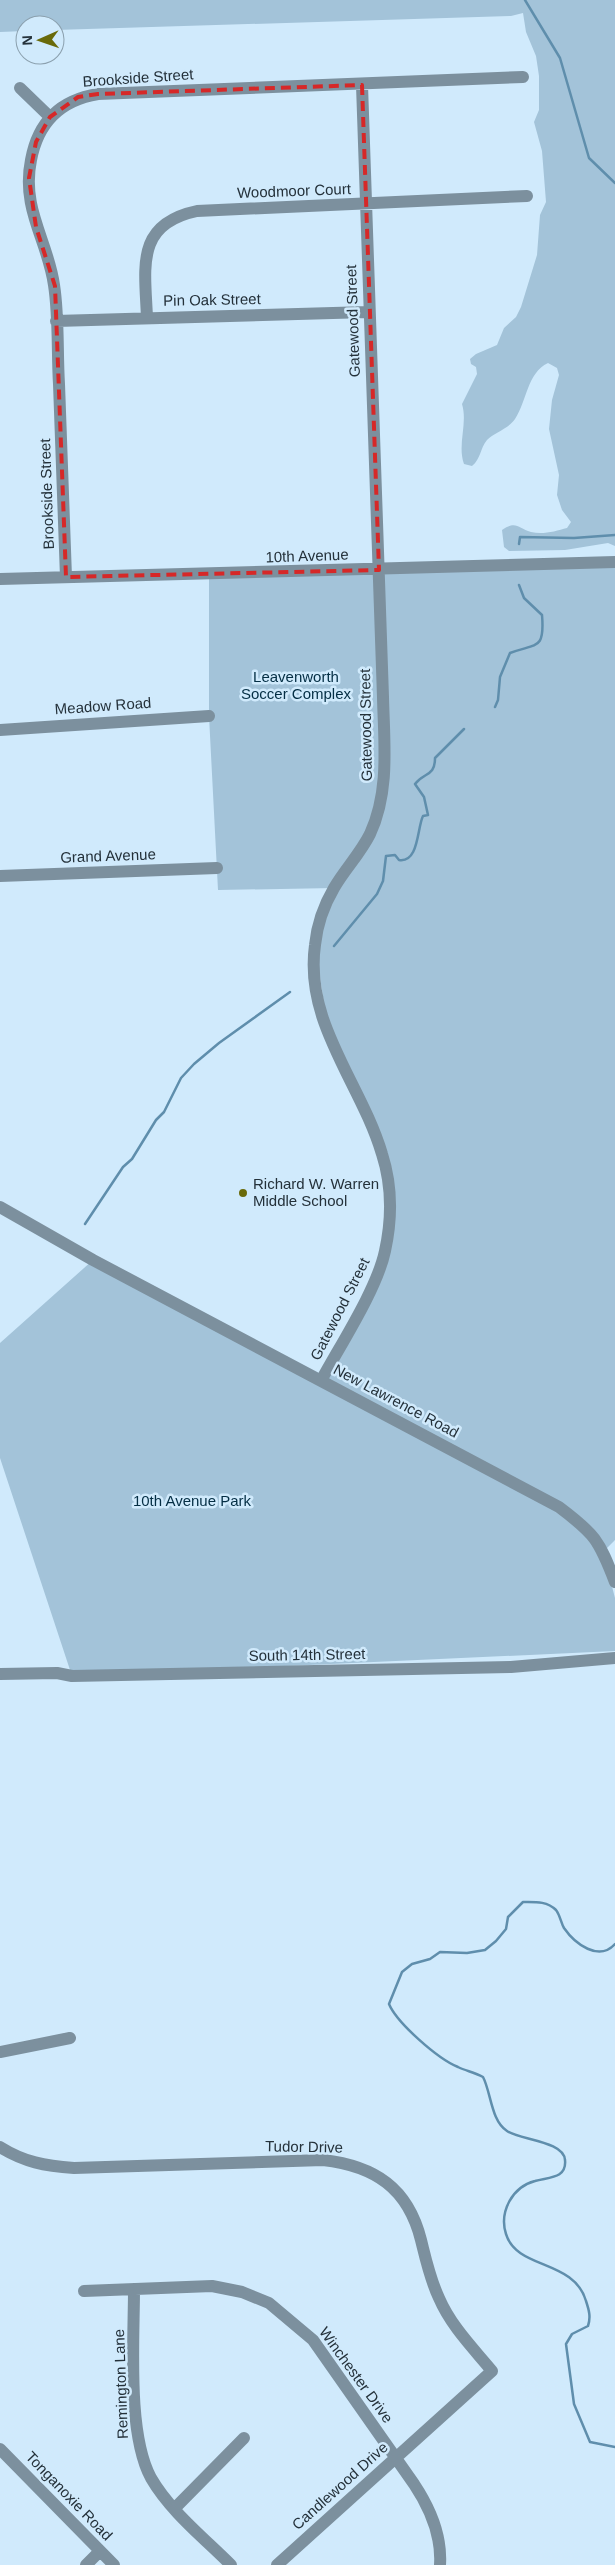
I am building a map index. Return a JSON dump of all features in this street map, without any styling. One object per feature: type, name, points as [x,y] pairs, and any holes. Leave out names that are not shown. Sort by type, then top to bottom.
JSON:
[{"type":"street","name":"Brookside Street","points":[[66,577],[54,286],[36,227],[29,178],[31,159],[36,142],[50,117],[78,98],[98,94],[362,85],[523,77]]},
{"type":"street","name":"Gatewood Street","points":[[322,1379],[373,1284],[385,1253],[390,1227],[390,1200],[382,1153],[323,1020],[316,1001],[314,973],[315,945],[322,914],[334,888],[369,836],[378,814],[383,790],[383,697],[368,312],[362,85]]},
{"type":"street","points":[[20,88],[50,117]]},
{"type":"street","name":"Woodmoor Court","points":[[147,318],[145,263],[150,244],[160,227],[178,215],[197,211],[527,196]]},
{"type":"street","name":"Pin Oak Street","points":[[56,321],[368,312]]},
{"type":"street","name":"10th Avenue","points":[[0,579],[615,562]]},
{"type":"street","name":"Meadow Road","points":[[0,730],[209,716]]},
{"type":"street","name":"Grand Avenue","points":[[0,876],[217,868]]},
{"type":"street","name":"New Lawrence Road","points":[[0,1206],[93,1260],[322,1379],[559,1507],[588,1529],[596,1539],[615,1582]]},
{"type":"street","name":"South 14th Street","points":[[0,1674],[57,1673],[81,1676],[511,1667],[615,1658]]},
{"type":"street","points":[[0,2052],[70,2038]]},
{"type":"street","name":"Tudor Drive","points":[[0,2147],[15,2156],[42,2166],[74,2168],[324,2160],[348,2163],[369,2171],[387,2181],[400,2194],[415,2222],[430,2279],[448,2318],[492,2372]]},
{"type":"street","name":"Winchester Drive","points":[[84,2291],[212,2286],[242,2292],[269,2304],[313,2340],[428,2506],[437,2530],[440,2565]]},
{"type":"street","name":"Remington Lane","points":[[134,2289],[138,2440],[152,2478],[175,2508],[231,2565]]},
{"type":"street","name":"Candlewood Drive","points":[[277,2565],[492,2372]]},
{"type":"street","points":[[175,2508],[244,2438]]},
{"type":"street","name":"Tonganoxie Road","points":[[0,2449],[114,2565]]},
{"type":"street","points":[[86,2565],[100,2551]]},
{"type":"highlighted area","points":[[362,85],[379,570],[66,577],[55,286],[36,227],[29,178],[36,142],[50,117],[78,97],[98,94]]},
{"type":"green space","points":[[0,0],[615,0],[615,546],[608,543],[565,550],[509,551],[504,547],[502,530],[507,527],[514,525],[531,532],[545,533],[567,528],[571,522],[562,510],[557,495],[559,475],[549,429],[552,400],[559,375],[557,368],[548,363],[536,373],[531,380],[515,419],[487,440],[472,466],[464,464],[462,457],[464,412],[462,404],[477,374],[476,367],[471,364],[470,359],[476,354],[497,345],[504,328],[516,317],[521,307],[537,255],[540,215],[546,202],[542,151],[534,122],[539,110],[539,76],[536,56],[526,32],[523,13],[511,16],[65,30],[65,15],[15,15],[15,31],[0,32]]},
{"type":"green space","points":[[615,562],[615,1540],[603,1552],[615,1598],[615,1651],[72,1676],[0,1458],[0,1343],[93,1260],[322,1379],[385,1253],[387,1177],[329,1035],[315,945],[334,888],[218,890],[209,716],[209,575]]},
{"type":"waterway","points":[[525,0],[560,58],[589,158],[615,183]]},
{"type":"waterway","points":[[519,544],[520,537],[574,538],[615,535]]},
{"type":"waterway","points":[[495,707],[498,700],[500,677],[510,653],[537,644],[542,635],[542,615],[524,598],[519,585]]},
{"type":"waterway","points":[[334,946],[377,894],[383,881],[386,856],[395,855],[399,860],[406,859],[414,851],[421,821],[423,816],[428,815],[424,797],[415,784],[431,771],[435,764],[435,758],[464,729]]},
{"type":"waterway","points":[[85,1224],[123,1167],[132,1159],[156,1120],[164,1112],[181,1078],[219,1043],[290,992]]},
{"type":"waterway","points":[[615,1944],[609,1949],[602,1951],[588,1949],[574,1940],[563,1926],[556,1910],[552,1907],[541,1903],[523,1902],[508,1917],[506,1929],[485,1950],[467,1953],[440,1952],[430,1959],[412,1964],[402,1972],[389,2004],[400,2021],[429,2049],[450,2063],[483,2077],[494,2113],[507,2131],[550,2145],[563,2154],[565,2166],[560,2174],[527,2184],[514,2195],[506,2209],[504,2226],[512,2245],[521,2254],[558,2271],[570,2278],[580,2288],[589,2313],[588,2326],[572,2334],[566,2344],[574,2404],[590,2442],[615,2447]]},
{"type":"place","name":"Richard W. Warren Middle School","points":[[243,1193]]},
{"type":"park label","name":"Leavenworth Soccer Complex","points":[[296,686]]},
{"type":"park label","name":"10th Avenue Park","points":[[192,1501]]}]
